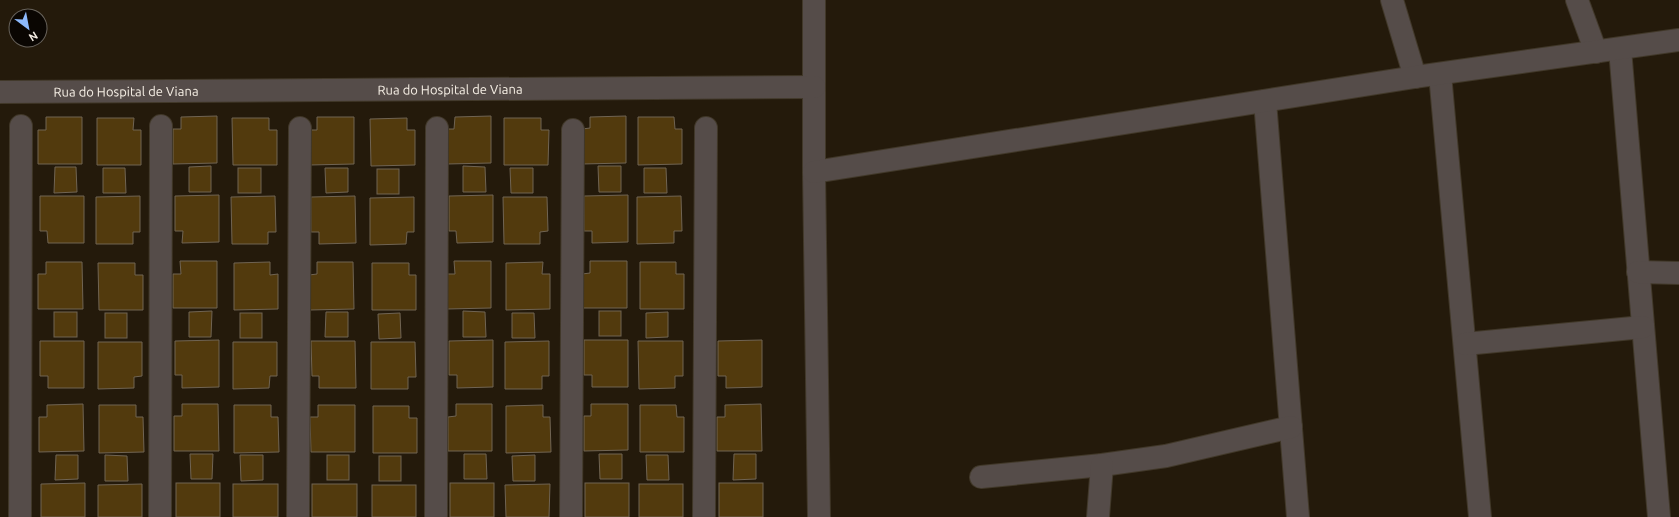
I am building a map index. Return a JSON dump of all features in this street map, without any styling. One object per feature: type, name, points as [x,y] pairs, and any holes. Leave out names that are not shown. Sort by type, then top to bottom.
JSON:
[{"type":"street","points":[[814,0],[814,172],[819,517]]},
{"type":"street","points":[[1392,0],[1415,77]]},
{"type":"street","points":[[1578,0],[1596,52]]},
{"type":"street","points":[[814,172],[1415,77],[1679,40]]},
{"type":"street","points":[[1620,49],[1659,517]]},
{"type":"street","points":[[1440,74],[1480,517]]},
{"type":"street","name":"Rua do Hospital de Viana","points":[[0,92],[814,87]]},
{"type":"street","points":[[1265,101],[1298,517]]},
{"type":"street","points":[[20,517],[21,126]]},
{"type":"street","points":[[160,517],[161,126]]},
{"type":"street","points":[[298,517],[300,128]]},
{"type":"street","points":[[436,517],[437,128]]},
{"type":"street","points":[[704,517],[706,128]]},
{"type":"street","points":[[572,517],[573,130]]},
{"type":"street","points":[[1638,272],[1679,274]]},
{"type":"street","points":[[1465,344],[1643,327]]},
{"type":"street","points":[[981,477],[1166,456],[1291,427]]},
{"type":"street","points":[[1098,517],[1102,464]]},
{"type":"building","points":[[217,116],[217,163],[173,164],[173,129],[181,129],[181,117]]},
{"type":"building","points":[[491,116],[491,163],[447,164],[447,129],[454,129],[455,117]]},
{"type":"building","points":[[626,116],[626,163],[582,164],[582,129],[590,128],[590,117]]},
{"type":"building","points":[[46,117],[82,117],[82,164],[38,164],[38,130],[46,130]]},
{"type":"building","points":[[317,117],[354,117],[354,164],[310,165],[309,130],[317,130]]},
{"type":"building","points":[[638,117],[674,117],[675,129],[682,129],[682,164],[638,165]]},
{"type":"building","points":[[97,118],[134,118],[133,130],[141,130],[141,165],[97,165]]},
{"type":"building","points":[[232,118],[269,118],[269,130],[277,130],[277,165],[233,165]]},
{"type":"building","points":[[407,118],[407,130],[415,130],[415,165],[371,166],[370,119]]},
{"type":"building","points":[[504,118],[541,118],[541,130],[549,130],[548,165],[504,165]]},
{"type":"building","points":[[211,166],[211,192],[189,192],[189,167]]},
{"type":"building","points":[[463,166],[485,167],[486,192],[463,192]]},
{"type":"building","points":[[598,166],[621,166],[621,192],[599,192]]},
{"type":"building","points":[[55,167],[76,167],[77,192],[54,193]]},
{"type":"building","points":[[103,168],[125,168],[126,193],[103,193]]},
{"type":"building","points":[[238,168],[261,168],[261,193],[238,193]]},
{"type":"building","points":[[325,168],[348,168],[348,192],[326,193]]},
{"type":"building","points":[[510,168],[533,168],[533,193],[511,193]]},
{"type":"building","points":[[644,168],[666,168],[667,193],[644,193]]},
{"type":"building","points":[[377,169],[399,169],[399,194],[377,194]]},
{"type":"building","points":[[219,195],[219,242],[182,243],[183,231],[175,231],[175,196]]},
{"type":"building","points":[[493,195],[493,242],[457,243],[456,231],[449,231],[449,196]]},
{"type":"building","points":[[628,195],[628,242],[592,243],[592,231],[584,231],[584,196]]},
{"type":"building","points":[[40,196],[84,196],[84,243],[48,243],[47,231],[40,231]]},
{"type":"building","points":[[140,196],[140,232],[133,232],[133,244],[96,244],[96,197]]},
{"type":"building","points":[[275,196],[276,232],[268,232],[268,244],[232,244],[231,197]]},
{"type":"building","points":[[355,196],[356,243],[319,244],[319,232],[311,232],[311,197]]},
{"type":"building","points":[[681,196],[682,231],[674,231],[674,243],[637,244],[637,197]]},
{"type":"building","points":[[414,197],[414,232],[407,232],[406,244],[370,245],[370,198]]},
{"type":"building","points":[[503,197],[547,197],[548,231],[540,232],[540,244],[504,244]]},
{"type":"building","points":[[180,261],[217,261],[217,308],[173,308],[173,274],[181,274]]},
{"type":"building","points":[[454,261],[491,261],[491,308],[447,309],[447,274],[455,274]]},
{"type":"building","points":[[590,261],[627,261],[627,308],[583,308],[582,274],[590,273]]},
{"type":"building","points":[[46,262],[82,262],[83,309],[38,309],[38,274],[46,274]]},
{"type":"building","points":[[270,262],[270,275],[278,274],[278,309],[234,310],[234,263]]},
{"type":"building","points":[[317,262],[353,262],[354,309],[310,310],[309,275],[317,274]]},
{"type":"building","points":[[543,262],[542,274],[550,274],[550,309],[506,310],[506,263]]},
{"type":"building","points":[[640,262],[676,262],[676,274],[684,274],[684,309],[640,309]]},
{"type":"building","points":[[98,263],[135,263],[135,275],[143,275],[143,310],[99,310]]},
{"type":"building","points":[[372,263],[409,263],[409,275],[416,275],[416,310],[372,310]]},
{"type":"building","points":[[212,311],[211,337],[189,337],[189,312]]},
{"type":"building","points":[[463,311],[485,312],[486,337],[463,337]]},
{"type":"building","points":[[599,311],[621,311],[621,336],[599,336]]},
{"type":"building","points":[[54,312],[77,312],[77,337],[54,337]]},
{"type":"building","points":[[326,312],[348,312],[348,337],[325,337]]},
{"type":"building","points":[[668,312],[668,337],[646,338],[646,313]]},
{"type":"building","points":[[105,313],[127,313],[127,338],[105,338]]},
{"type":"building","points":[[240,313],[262,313],[262,338],[240,338]]},
{"type":"building","points":[[400,313],[401,338],[379,339],[378,314]]},
{"type":"building","points":[[512,313],[534,313],[535,338],[512,338]]},
{"type":"building","points":[[219,340],[219,387],[182,388],[182,375],[175,375],[175,341]]},
{"type":"building","points":[[493,340],[493,387],[457,388],[457,375],[449,375],[449,341]]},
{"type":"building","points":[[584,340],[628,340],[628,387],[592,387],[592,375],[584,375]]},
{"type":"building","points":[[762,340],[762,387],[726,388],[726,376],[718,376],[718,341]]},
{"type":"building","points":[[40,341],[84,341],[84,388],[48,388],[48,376],[40,376]]},
{"type":"building","points":[[311,341],[355,341],[356,388],[319,388],[319,376],[312,376]]},
{"type":"building","points":[[549,341],[549,376],[542,376],[542,389],[505,389],[505,342]]},
{"type":"building","points":[[638,341],[683,341],[683,376],[675,376],[675,388],[639,389]]},
{"type":"building","points":[[98,342],[142,342],[142,376],[134,377],[134,388],[98,389]]},
{"type":"building","points":[[233,342],[277,342],[277,376],[270,376],[269,388],[233,389]]},
{"type":"building","points":[[371,342],[415,342],[416,377],[408,377],[408,389],[371,389]]},
{"type":"building","points":[[83,404],[84,451],[39,452],[39,417],[47,417],[47,405]]},
{"type":"building","points":[[182,404],[218,404],[219,451],[174,451],[174,416],[182,416]]},
{"type":"building","points":[[456,404],[492,404],[492,451],[448,451],[448,417],[456,416]]},
{"type":"building","points":[[591,404],[628,404],[628,450],[584,451],[584,416],[591,416]]},
{"type":"building","points":[[761,404],[762,451],[717,451],[717,417],[725,417],[725,405]]},
{"type":"building","points":[[99,405],[136,405],[136,417],[143,417],[144,452],[99,453]]},
{"type":"building","points":[[234,405],[271,405],[271,417],[278,417],[279,452],[234,453]]},
{"type":"building","points":[[318,405],[355,405],[355,452],[311,452],[310,417],[318,417]]},
{"type":"building","points":[[543,405],[543,417],[550,417],[551,452],[506,453],[506,406]]},
{"type":"building","points":[[640,405],[676,405],[677,417],[684,417],[684,452],[640,452]]},
{"type":"building","points":[[373,406],[409,406],[409,418],[417,418],[417,453],[373,453]]},
{"type":"building","points":[[190,454],[213,454],[212,479],[191,479]]},
{"type":"building","points":[[464,454],[486,454],[487,479],[464,479]]},
{"type":"building","points":[[599,454],[622,454],[622,479],[600,479]]},
{"type":"building","points":[[734,454],[756,454],[756,479],[733,480]]},
{"type":"building","points":[[56,455],[78,455],[78,479],[55,480]]},
{"type":"building","points":[[105,455],[127,456],[128,481],[105,481]]},
{"type":"building","points":[[240,455],[263,455],[263,480],[241,481]]},
{"type":"building","points":[[327,455],[349,455],[349,480],[327,480]]},
{"type":"building","points":[[535,455],[535,481],[513,481],[512,456]]},
{"type":"building","points":[[646,455],[668,455],[669,480],[647,480]]},
{"type":"building","points":[[379,456],[401,456],[401,481],[379,481]]},
{"type":"building","points":[[85,483],[85,517],[41,517],[41,484]]},
{"type":"building","points":[[176,483],[220,483],[220,517],[176,517]]},
{"type":"building","points":[[450,483],[494,483],[494,517],[450,517]]},
{"type":"building","points":[[585,483],[629,483],[629,517],[585,517]]},
{"type":"building","points":[[719,483],[763,483],[763,517],[719,517]]},
{"type":"building","points":[[142,484],[142,517],[98,517],[98,485]]},
{"type":"building","points":[[233,484],[278,484],[278,517],[233,517]]},
{"type":"building","points":[[312,484],[357,484],[357,517],[312,517]]},
{"type":"building","points":[[550,484],[549,517],[506,517],[505,485]]},
{"type":"building","points":[[639,484],[683,484],[683,517],[639,517]]},
{"type":"building","points":[[372,485],[416,485],[416,517],[372,517]]}]
